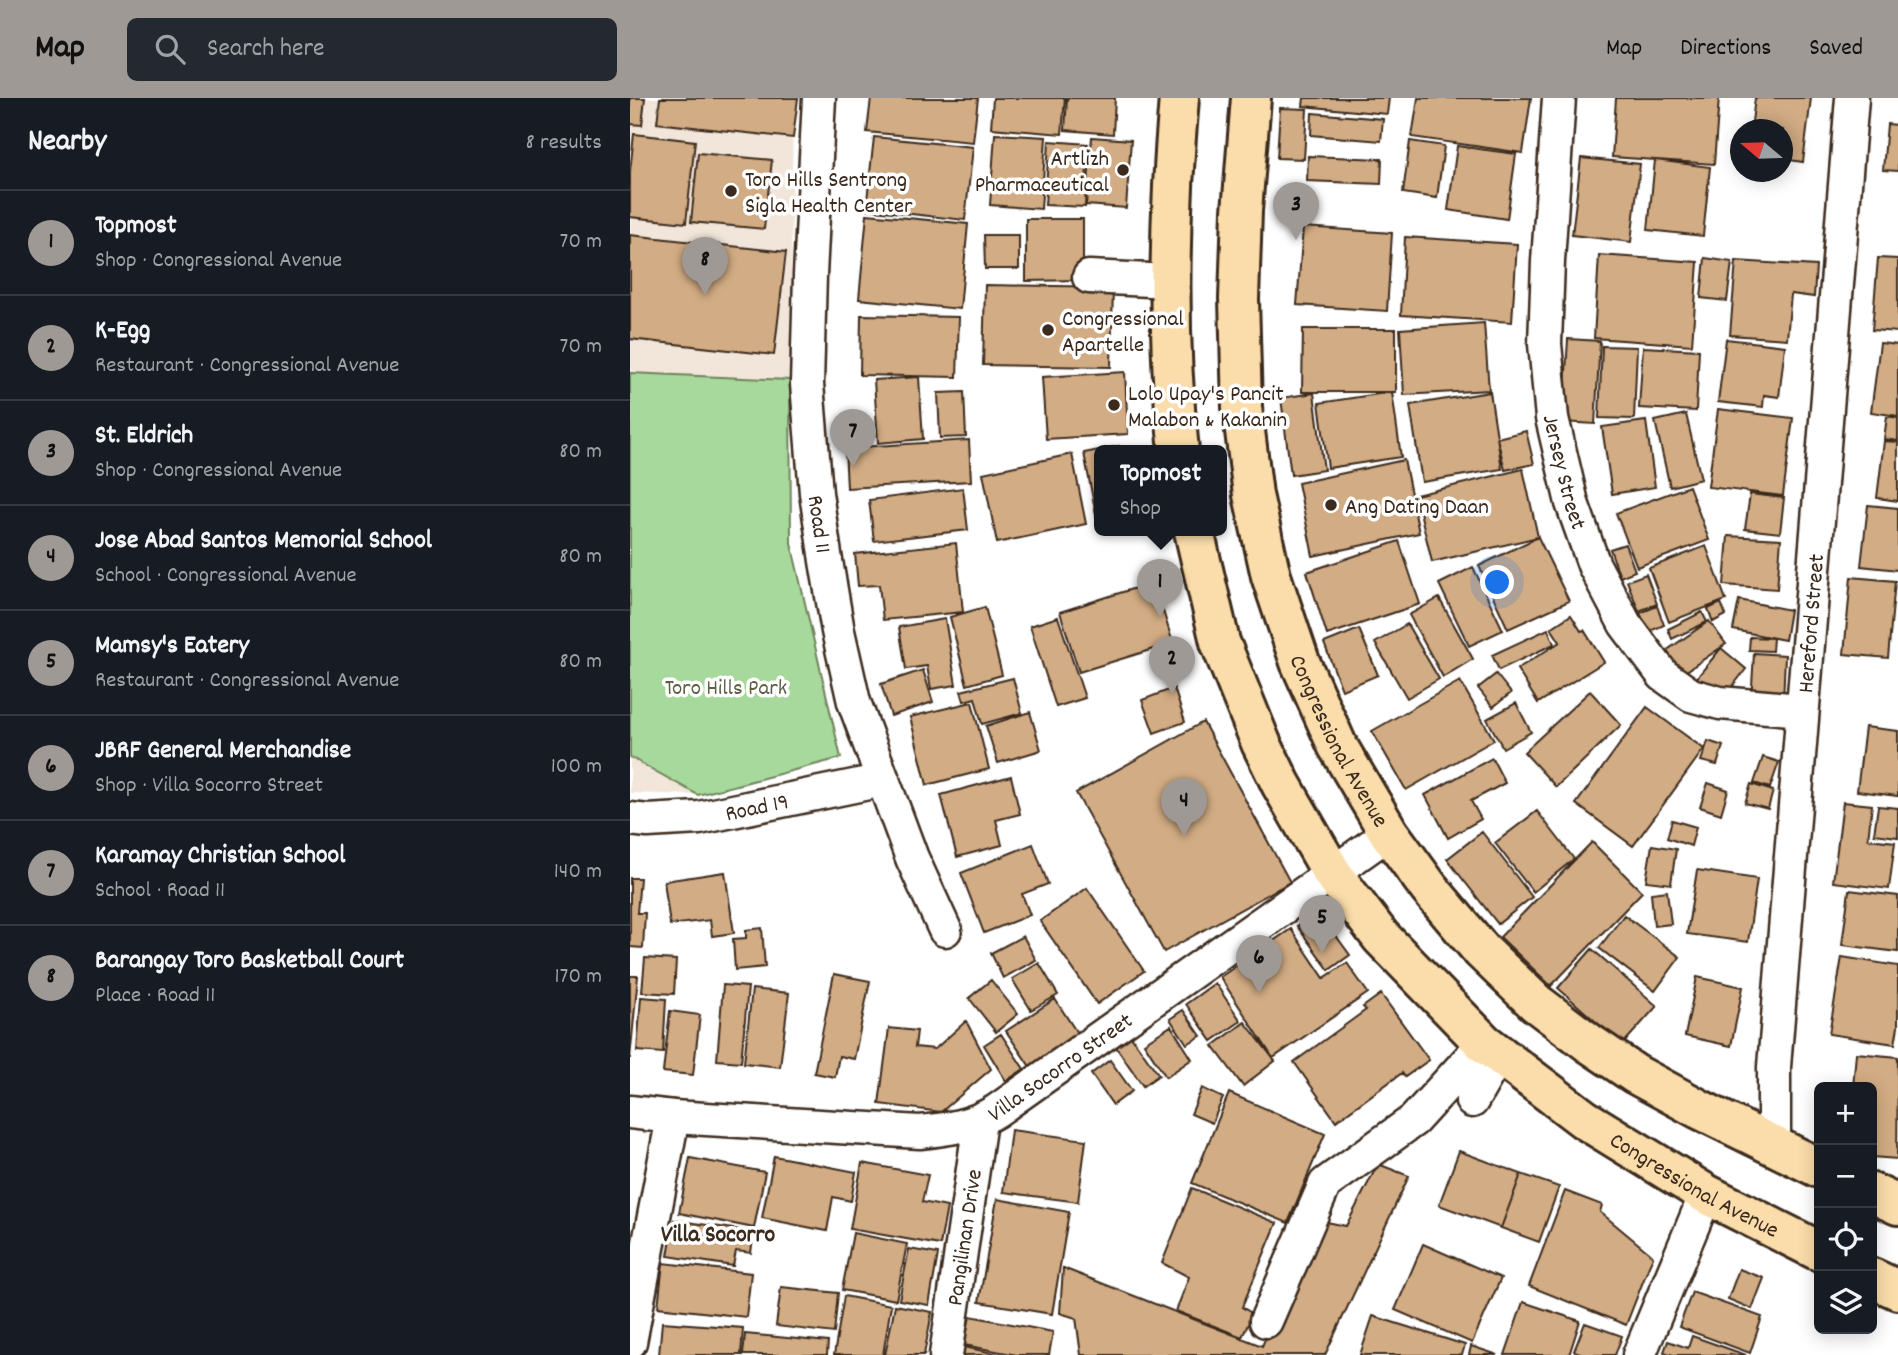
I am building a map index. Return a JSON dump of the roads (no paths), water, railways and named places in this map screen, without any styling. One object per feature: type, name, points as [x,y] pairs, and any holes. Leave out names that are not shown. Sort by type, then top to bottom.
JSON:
[{"type":"main road","points":[[1178,445],[1173,393],[1170,289],[1179,98]]},
{"type":"main road","name":"Congressional Avenue","points":[[1251,98],[1242,211],[1239,299],[1242,407],[1253,495],[1271,576],[1300,662],[1337,745],[1389,833],[1429,888],[1482,951],[1536,1003],[1635,1074],[1814,1166]]},
{"type":"main road","name":"Congressional Avenue","points":[[1195,536],[1220,642],[1261,743],[1332,873],[1381,937],[1491,1049],[1584,1119],[1706,1194],[1814,1248]]},
{"type":"main road","points":[[1877,1194],[1898,1205]]},
{"type":"main road","points":[[1877,1280],[1898,1290]]},
{"type":"street","name":"Road 11","points":[[819,98],[807,384],[816,493],[841,643],[854,702],[912,858],[945,930]]},
{"type":"street","name":"Jersey Street","points":[[1559,98],[1545,344],[1552,418],[1572,503],[1594,565],[1625,624],[1663,675],[1691,695],[1720,704],[1802,710]]},
{"type":"street","name":"Hereford Street","points":[[1774,1147],[1774,1068],[1852,98]]},
{"type":"street","points":[[1101,286],[1170,289]]},
{"type":"street","name":"Road 19","points":[[630,819],[648,821],[699,818],[883,780]]},
{"type":"street","name":"Villa Socorro Street","points":[[630,1112],[920,1132],[955,1128],[980,1121],[1389,833]]},
{"type":"street","points":[[1472,1101],[1491,1049]]},
{"type":"street","points":[[1266,1321],[1325,1184],[1413,1120],[1491,1049]]},
{"type":"street","points":[[630,1342],[673,1117]]},
{"type":"street","name":"Pangilinan Drive","points":[[946,1355],[980,1121]]},
{"type":"street","points":[[1639,1355],[1706,1194]]},
{"type":"place","name":"Artlizh Pharmaceutical","points":[[1123,170]]},
{"type":"place","name":"Toro Hills Sentrong Sigla Health Center","points":[[731,191]]},
{"type":"place","name":"St. Eldrich","points":[[1296,240]]},
{"type":"place","name":"Barangay Toro Basketball Court","points":[[705,295]]},
{"type":"place","name":"Congressional Apartelle","points":[[1048,330]]},
{"type":"place","name":"Lolo Upay's Pancit Malabon & Kakanin","points":[[1114,405]]},
{"type":"place","name":"Karamay Christian School","points":[[853,467]]},
{"type":"place","name":"Ang Dating Daan","points":[[1331,505]]},
{"type":"place","name":"Topmost","points":[[1160,617]]},
{"type":"place","name":"K-Egg","points":[[1172,694]]},
{"type":"place","name":"Jose Abad Santos Memorial School","points":[[1184,836]]},
{"type":"place","name":"Mamsy's Eatery","points":[[1322,953]]},
{"type":"place","name":"JBRF General Merchandise","points":[[1259,993]]},
{"type":"district","name":"Villa Socorro","points":[[718,1233]]},
{"type":"park label","name":"Toro Hills Park","points":[[726,686]]}]
